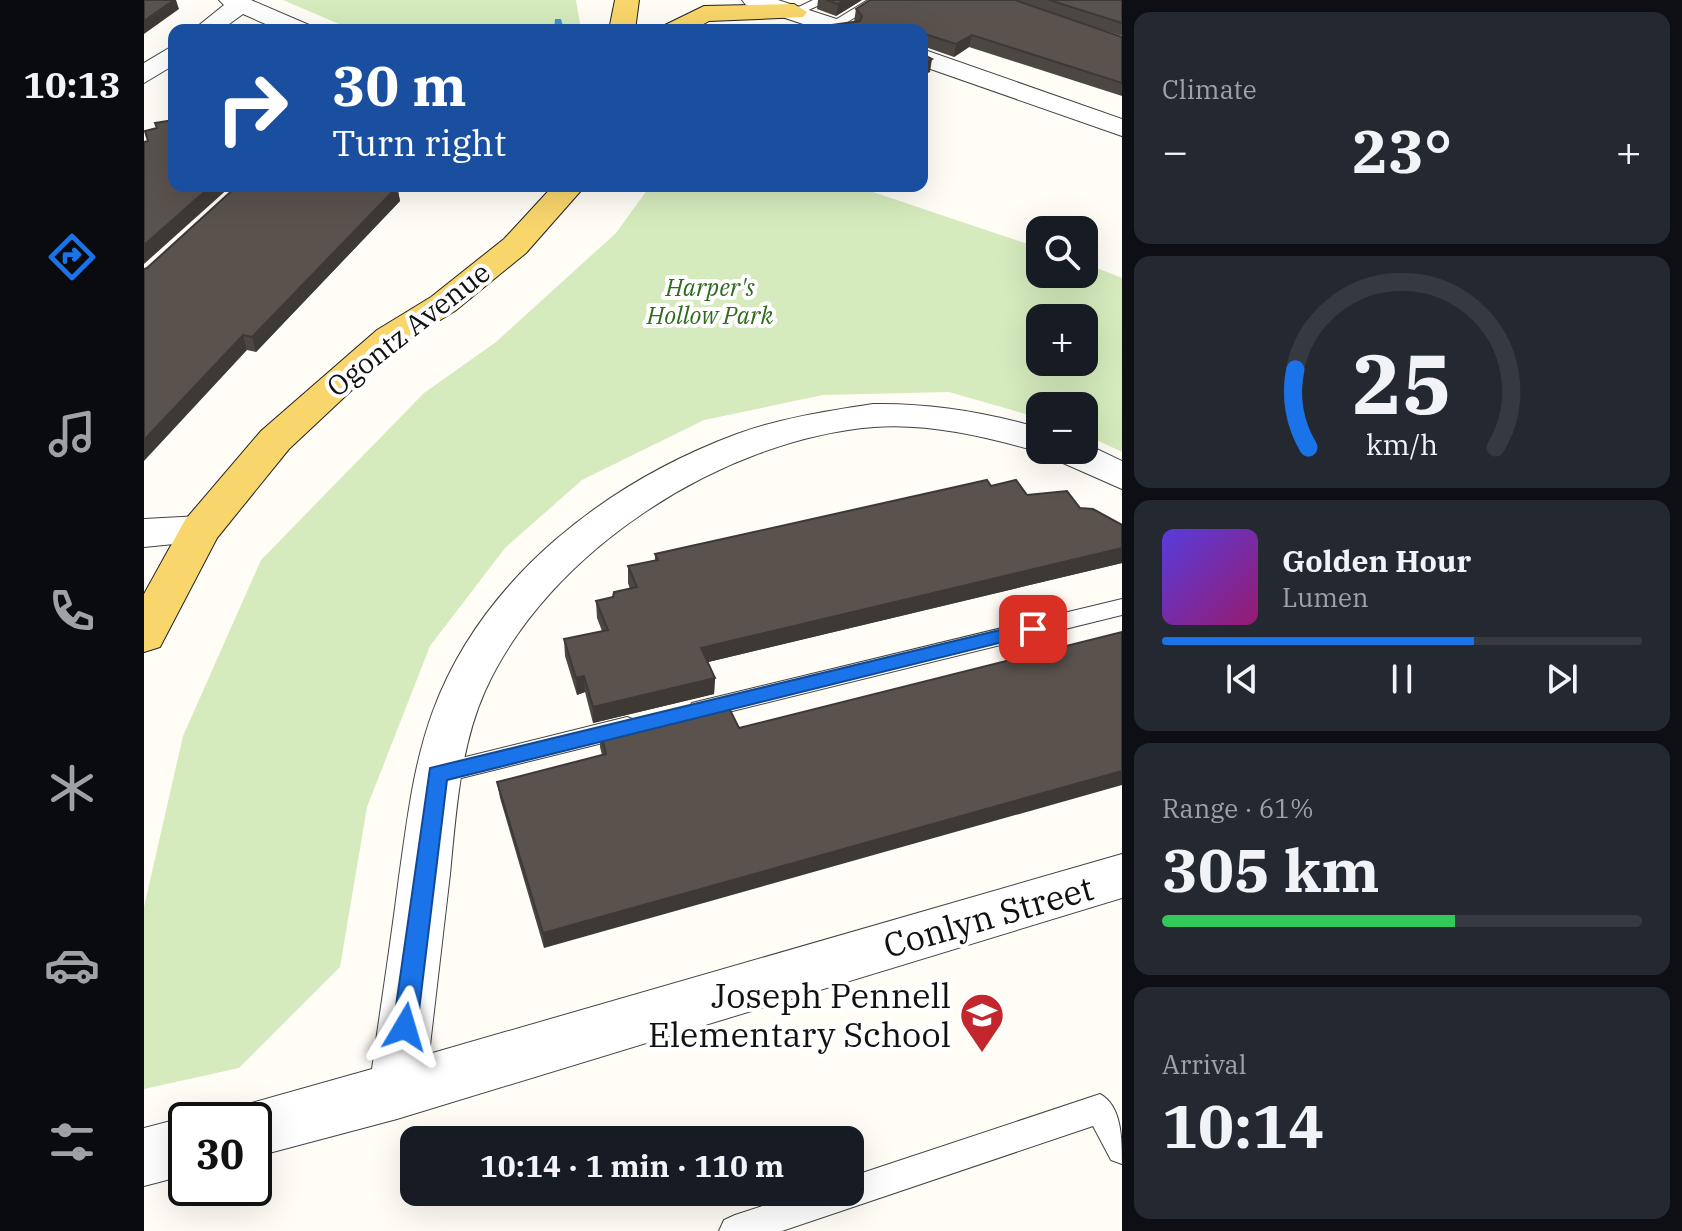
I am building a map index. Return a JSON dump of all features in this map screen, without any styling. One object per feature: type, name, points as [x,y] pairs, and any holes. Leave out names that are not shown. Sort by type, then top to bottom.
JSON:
[{"type":"main road","points":[[623,24],[627,0]]},
{"type":"main road","points":[[667,2],[670,24]]},
{"type":"main road","points":[[683,24],[704,14],[794,12]]},
{"type":"main road","name":"Ogontz Avenue","points":[[144,635],[200,530],[275,440],[389,337],[443,304],[515,246],[564,192]]},
{"type":"street","points":[[754,0],[828,24]]},
{"type":"street","points":[[211,24],[235,2],[286,24]]},
{"type":"street","points":[[144,75],[168,57]]},
{"type":"street","points":[[928,59],[1122,128]]},
{"type":"street","points":[[397,1091],[437,774],[463,692],[492,634],[531,585],[603,521],[692,468],[784,432],[873,416],[961,422],[1026,437]]},
{"type":"street","points":[[1097,464],[1122,476]]},
{"type":"street","points":[[144,533],[200,530]]},
{"type":"street","name":"Conlyn Street","points":[[272,1123],[397,1091],[1122,876]]},
{"type":"street","points":[[144,1157],[168,1151]]},
{"type":"lane","points":[[794,12],[824,0]]},
{"type":"lane","points":[[844,24],[877,0]]},
{"type":"lane","points":[[681,714],[1122,607]]},
{"type":"lane","points":[[437,774],[650,722]]},
{"type":"lane","points":[[735,1231],[1100,1109],[1122,1149]]},
{"type":"green space","points":[[283,0],[576,0],[580,24],[339,24]]},
{"type":"green space","name":"Harper's Hollow Park","points":[[646,192],[873,192],[1026,243],[1026,288],[1098,288],[1098,269],[1122,278],[1122,452],[1098,441],[1098,392],[1026,392],[1026,414],[949,392],[823,395],[704,420],[582,480],[505,548],[430,646],[367,807],[340,967],[239,1068],[144,1089],[144,907],[183,736],[261,560],[424,393],[496,342],[616,233]]},
{"type":"building","points":[[144,0],[174,0],[144,21]]},
{"type":"building","points":[[870,0],[1015,0],[1122,37],[1122,83],[972,35],[956,44],[928,35],[928,24],[839,24],[860,21],[862,16],[856,9]]},
{"type":"building","points":[[1049,0],[1122,0],[1122,23]]},
{"type":"building","points":[[168,121],[168,192],[204,192],[144,245],[144,142],[148,141],[145,131],[157,128],[155,123]]},
{"type":"building","points":[[230,192],[392,192],[252,337],[243,335],[144,440],[144,269]]},
{"type":"building","points":[[987,480],[991,486],[1016,480],[1027,495],[1067,491],[1080,508],[1093,509],[1122,525],[1122,548],[701,648],[715,678],[593,707],[584,676],[576,678],[564,639],[608,630],[596,601],[613,597],[614,592],[637,587],[628,566],[658,560],[655,554]]},
{"type":"building","points":[[1122,632],[1122,771],[543,933],[497,782],[606,754],[600,730],[725,700],[739,728]]},
{"type":"place","name":"Joseph Pennell Elementary School","points":[[982,1054]]},
{"type":"route","points":[[405,1027],[437,774],[1033,629]]}]
